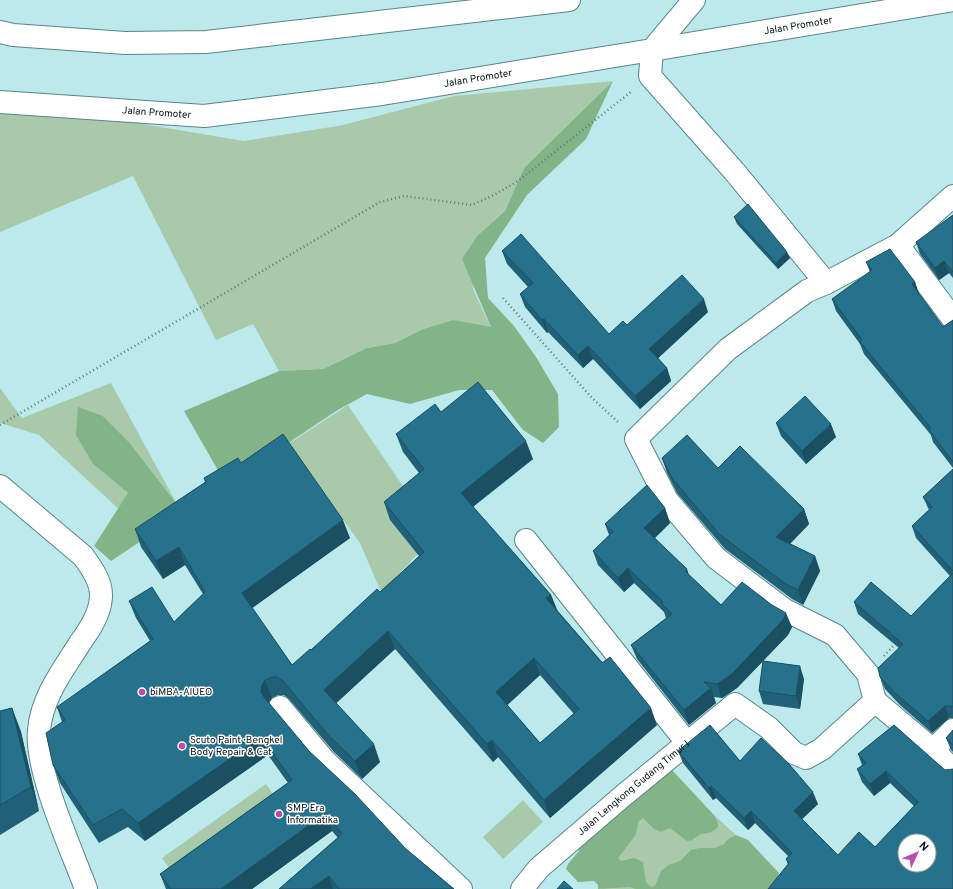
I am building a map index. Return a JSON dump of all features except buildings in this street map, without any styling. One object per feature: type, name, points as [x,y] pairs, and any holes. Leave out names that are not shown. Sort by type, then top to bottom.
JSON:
[{"type":"street","points":[[0,32],[125,42],[206,42],[569,0]]},
{"type":"street","points":[[694,0],[652,50],[650,76],[734,172],[826,283]]},
{"type":"street","name":"Jalan Promoter","points":[[0,102],[204,116],[382,94],[953,0]]},
{"type":"street","points":[[953,196],[898,245],[826,283],[807,291],[728,349],[636,439],[667,500],[716,558],[785,610],[835,635],[868,674],[875,701],[933,750],[953,770]]},
{"type":"street","points":[[898,245],[953,319]]},
{"type":"street","points":[[0,486],[83,556],[91,566],[98,581],[101,595],[99,610],[89,630],[57,678],[44,703],[39,730],[39,755],[53,800],[86,889]]},
{"type":"street","points":[[526,540],[688,744]]},
{"type":"street","name":"Jalan Lengkong Gudang Timur I","points":[[522,889],[539,868],[624,795],[735,704],[769,728],[794,753],[806,758],[822,749],[875,701]]},
{"type":"street","points":[[280,707],[325,762],[461,889]]},
{"type":"street","points":[[933,750],[953,730]]},
{"type":"path","points":[[0,425],[380,202],[404,196],[472,206],[494,195],[518,181],[650,76]]},
{"type":"path","points":[[503,298],[592,398],[636,439]]},
{"type":"path","points":[[868,674],[900,639]]},
{"type":"green space","points":[[613,81],[524,168],[505,211],[478,235],[473,289],[491,328],[421,330],[395,343],[367,348],[323,369],[279,371],[253,324],[216,340],[133,176],[0,232],[0,100],[244,141],[343,125],[454,96]]},
{"type":"green space","points":[[613,81],[586,139],[527,195],[485,258],[488,298],[514,326],[536,357],[558,394],[559,427],[543,443],[523,430],[492,390],[459,390],[410,404],[367,394],[336,411],[111,561],[94,546],[128,493],[93,464],[76,435],[78,407],[103,416],[129,442],[179,507],[220,474],[184,411],[279,371],[323,369],[367,348],[395,343],[421,330],[453,320],[491,327],[462,259],[478,235],[505,211],[524,168]]},
{"type":"green space","points":[[111,383],[179,508],[129,442],[103,416],[93,464],[128,493],[139,528],[39,435],[0,423],[0,388],[22,418]]},
{"type":"green space","points":[[348,405],[413,501],[418,554],[381,592],[360,543],[288,444]]},
{"type":"green space","points":[[671,769],[714,815],[718,823],[718,827],[711,832],[699,835],[692,840],[687,841],[670,828],[661,832],[654,829],[643,818],[639,821],[635,836],[618,858],[621,861],[634,858],[643,862],[646,882],[651,887],[655,886],[661,871],[669,865],[680,861],[691,850],[700,848],[715,848],[724,844],[728,839],[736,835],[748,840],[779,873],[778,880],[771,889],[636,889],[629,887],[598,889],[598,885],[594,881],[578,882],[566,869],[568,864],[579,851],[578,846]]},
{"type":"green space","points":[[266,784],[283,808],[179,882],[162,858]]},
{"type":"green space","points":[[523,800],[543,822],[503,859],[483,837]]},
{"type":"green space","points":[[643,810],[694,829],[714,815],[736,835],[700,889],[602,889],[609,856]]},
{"type":"place","name":"biMBA-AIUEO","points":[[142,692]]},
{"type":"place","name":"Scuto Paint · Bengkel Body Repair & Cat","points":[[182,746]]},
{"type":"place","name":"SMP Era Informatika","points":[[279,814]]}]
